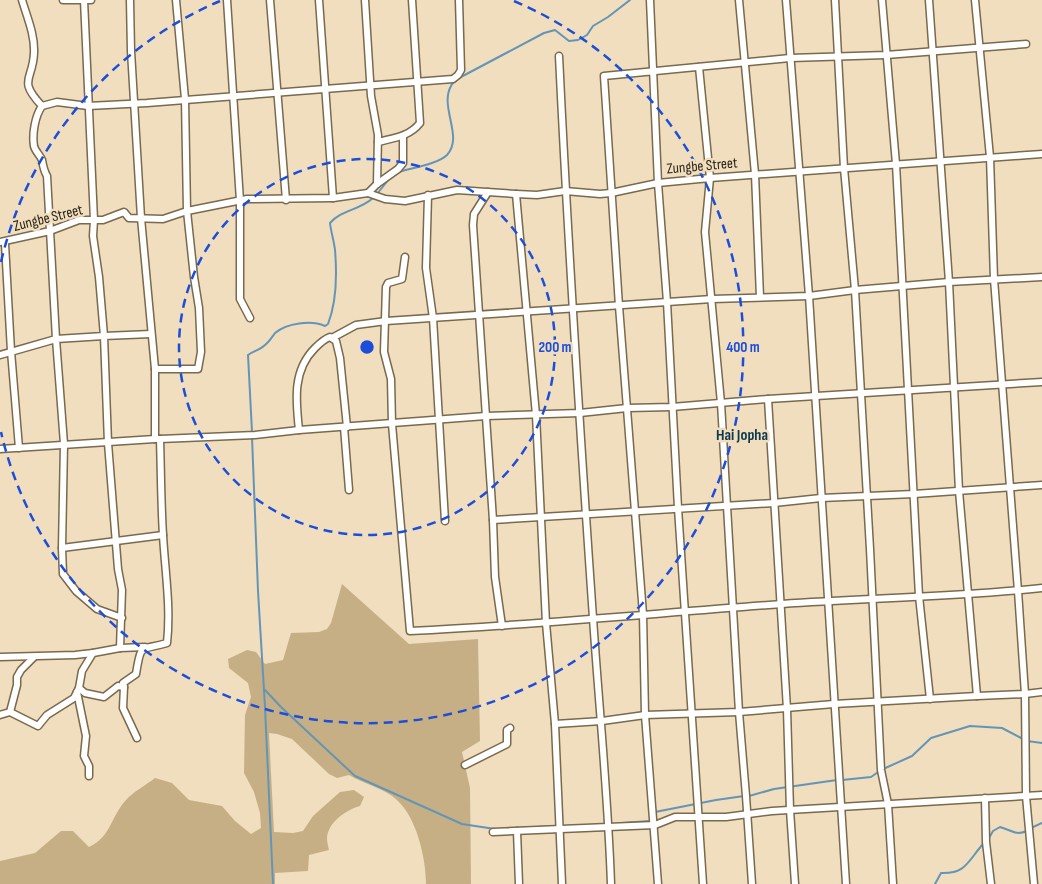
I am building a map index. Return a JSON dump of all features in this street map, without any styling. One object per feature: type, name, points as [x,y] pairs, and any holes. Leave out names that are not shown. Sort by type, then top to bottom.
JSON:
[{"type":"street","points":[[22,0],[33,36],[34,54],[27,83],[30,93],[42,106]]},
{"type":"street","points":[[63,0],[91,0]]},
{"type":"street","points":[[84,0],[94,220],[93,236],[104,336],[108,443],[118,569],[122,590],[120,648]]},
{"type":"street","points":[[0,657],[75,655],[167,643],[170,623],[163,535],[155,369],[141,218],[131,51],[130,0]]},
{"type":"street","points":[[155,369],[198,369],[201,352],[197,291],[187,211],[185,99],[176,0]]},
{"type":"street","points":[[227,0],[240,201],[240,299],[250,318]]},
{"type":"street","points":[[270,0],[286,200]]},
{"type":"street","points":[[319,0],[333,198]]},
{"type":"street","points":[[364,0],[370,85],[378,142],[377,184]]},
{"type":"street","points":[[378,142],[402,136],[414,130],[420,124],[412,0]]},
{"type":"street","points":[[122,618],[96,609],[76,591],[63,574],[64,444],[47,176],[41,158],[34,147],[34,127],[39,109],[42,106],[57,102],[88,106],[453,79],[461,70],[458,0]]},
{"type":"street","points":[[650,0],[658,183],[703,884]]},
{"type":"street","points":[[739,0],[755,174],[760,297]]},
{"type":"street","points":[[786,0],[809,296],[846,884]]},
{"type":"street","points":[[835,0],[844,168],[855,290],[881,770],[888,804],[893,884]]},
{"type":"street","points":[[882,0],[896,164],[919,596],[930,699]]},
{"type":"street","points":[[929,0],[949,282],[959,492],[977,696]]},
{"type":"street","points":[[975,0],[990,157],[994,280],[1025,694],[1026,796],[1034,884]]},
{"type":"street","points":[[658,884],[646,716],[642,614],[604,76],[790,58],[886,55],[1026,44]]},
{"type":"street","points":[[559,56],[573,309],[593,619],[602,721],[611,884]]},
{"type":"street","points":[[698,67],[710,178],[705,232],[721,403],[739,712],[752,884]]},
{"type":"street","points":[[369,194],[377,184],[398,169],[403,163],[402,136]]},
{"type":"street","name":"Zungbe Street","points":[[3,243],[50,231],[79,220],[103,220],[124,212],[130,218],[163,219],[187,211],[240,201],[333,198],[369,194],[385,199],[405,201],[457,190],[537,195],[566,191],[611,193],[658,183],[710,178],[1042,154]]},
{"type":"street","points":[[488,192],[477,209],[473,220],[493,520],[495,577],[502,626]]},
{"type":"street","points":[[516,194],[536,415],[546,623],[555,724],[562,884]]},
{"type":"street","points":[[428,195],[426,268],[433,318],[445,521]]},
{"type":"street","points":[[3,243],[10,352],[19,448]]},
{"type":"street","points":[[406,257],[402,279],[388,283],[386,287],[384,352],[391,379],[392,424],[410,631],[546,623],[781,604],[872,600],[1042,588]]},
{"type":"street","points":[[299,430],[296,391],[304,360],[322,341],[328,337],[332,338],[356,325],[386,321],[712,298],[809,296],[949,282],[1042,277]]},
{"type":"street","points":[[0,355],[56,339],[151,334]]},
{"type":"street","points":[[332,338],[338,346],[340,358],[349,490]]},
{"type":"street","points":[[0,449],[158,439],[246,436],[299,430],[486,416],[580,413],[627,408],[672,407],[768,399],[1042,382]]},
{"type":"street","points":[[768,399],[787,709],[790,810],[796,884]]},
{"type":"street","points":[[493,520],[774,503],[866,495],[959,492],[1042,485]]},
{"type":"street","points":[[62,548],[163,535]]},
{"type":"street","points":[[137,738],[123,708],[123,684],[136,674],[141,651],[145,647]]},
{"type":"street","points":[[0,715],[10,712],[38,726],[47,715],[71,701],[78,690],[82,671],[93,653]]},
{"type":"street","points":[[10,712],[17,685],[17,677],[34,657]]},
{"type":"street","points":[[78,690],[85,694],[104,697],[118,686],[124,687]]},
{"type":"street","points":[[78,690],[86,736],[84,756],[90,766],[88,776]]},
{"type":"street","points":[[555,724],[646,716],[739,712],[834,704],[1042,692]]},
{"type":"street","points":[[465,765],[507,744],[506,734],[510,728]]},
{"type":"street","points":[[493,832],[655,825],[675,817],[726,817],[790,810],[1042,795]]},
{"type":"street","points":[[985,798],[986,842],[991,884]]},
{"type":"street","points":[[517,831],[518,884]]},
{"type":"shaded area","points":[[342,584],[409,644],[478,639],[480,741],[462,752],[470,788],[471,884],[426,884],[426,874],[419,839],[410,817],[397,800],[386,792],[349,775],[337,778],[329,774],[292,739],[269,733],[274,832],[293,833],[303,831],[313,816],[340,792],[354,790],[364,797],[360,806],[349,810],[334,822],[328,832],[327,842],[329,850],[309,855],[308,871],[275,873],[275,884],[0,884],[0,861],[35,853],[61,831],[73,831],[89,847],[96,843],[102,838],[126,800],[155,778],[172,783],[189,800],[222,806],[235,821],[251,834],[261,828],[260,813],[254,792],[244,773],[245,715],[251,697],[248,683],[229,668],[228,659],[247,650],[256,652],[265,664],[283,660],[291,633],[319,632],[327,629],[331,623]]},
{"type":"waterway","points":[[399,172],[443,158],[452,148],[453,131],[448,94],[452,85],[459,78],[544,33],[555,30],[569,41],[578,40],[587,35],[593,26],[630,0]]},
{"type":"waterway","points":[[377,194],[389,179]]},
{"type":"waterway","points":[[252,432],[248,355],[263,347],[275,333],[286,327],[306,323],[325,326],[328,324],[335,297],[336,278],[335,250],[330,223],[340,215],[373,198]]},
{"type":"waterway","points":[[252,437],[273,884]]},
{"type":"waterway","points":[[265,690],[355,776],[462,824],[495,829]]},
{"type":"waterway","points":[[842,780],[871,777],[881,770],[912,756],[931,738],[970,726],[1002,728],[1023,739]]},
{"type":"waterway","points":[[1027,741],[1042,743]]},
{"type":"waterway","points":[[749,796],[774,789],[837,780]]},
{"type":"waterway","points":[[655,812],[744,796]]},
{"type":"waterway","points":[[622,823],[650,821],[651,819]]},
{"type":"waterway","points":[[1031,828],[1042,823]]},
{"type":"waterway","points":[[515,828],[557,826]]},
{"type":"waterway","points":[[989,838],[993,831],[1000,827],[1017,833],[1027,831]]},
{"type":"waterway","points":[[935,884],[941,873],[950,873],[966,865],[984,843]]},
{"type":"district","name":"Hai Jopha","points":[[742,435]]}]
